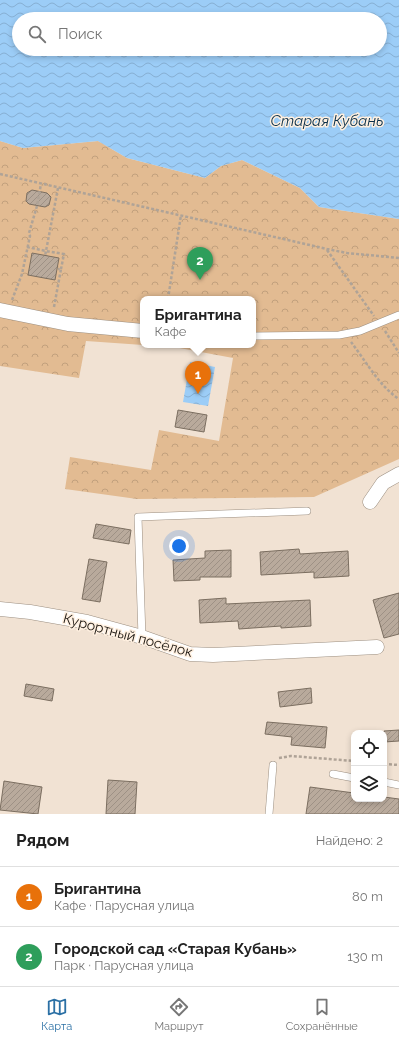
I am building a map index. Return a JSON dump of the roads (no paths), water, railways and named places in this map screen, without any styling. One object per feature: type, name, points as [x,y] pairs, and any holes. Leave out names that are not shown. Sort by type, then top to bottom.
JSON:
[{"type":"street","points":[[4,311],[52,322],[104,329],[140,332]]},
{"type":"street","points":[[370,502],[383,484],[399,474]]},
{"type":"street","name":"Курортный посёлок","points":[[0,609],[30,612],[87,622],[142,637],[190,654],[213,655],[377,647]]},
{"type":"lane","points":[[256,336],[339,335],[360,331],[399,315]]},
{"type":"lane","points":[[142,637],[138,517],[307,511]]},
{"type":"lane","points":[[269,814],[274,764]]},
{"type":"lane","points":[[333,774],[351,777]]},
{"type":"lane","points":[[387,783],[399,785]]},
{"type":"water","name":"Старая Кубань","points":[[0,0],[399,0],[399,219],[319,207],[300,188],[242,160],[221,166],[205,178],[127,158],[98,141],[23,148],[0,141]]},
{"type":"water","points":[[190,362],[215,367],[208,406],[183,402]]},
{"type":"place","name":"Городской сад «Старая Кубань»","points":[[200,280]]},
{"type":"place","name":"Бригантина","points":[[198,394]]}]
